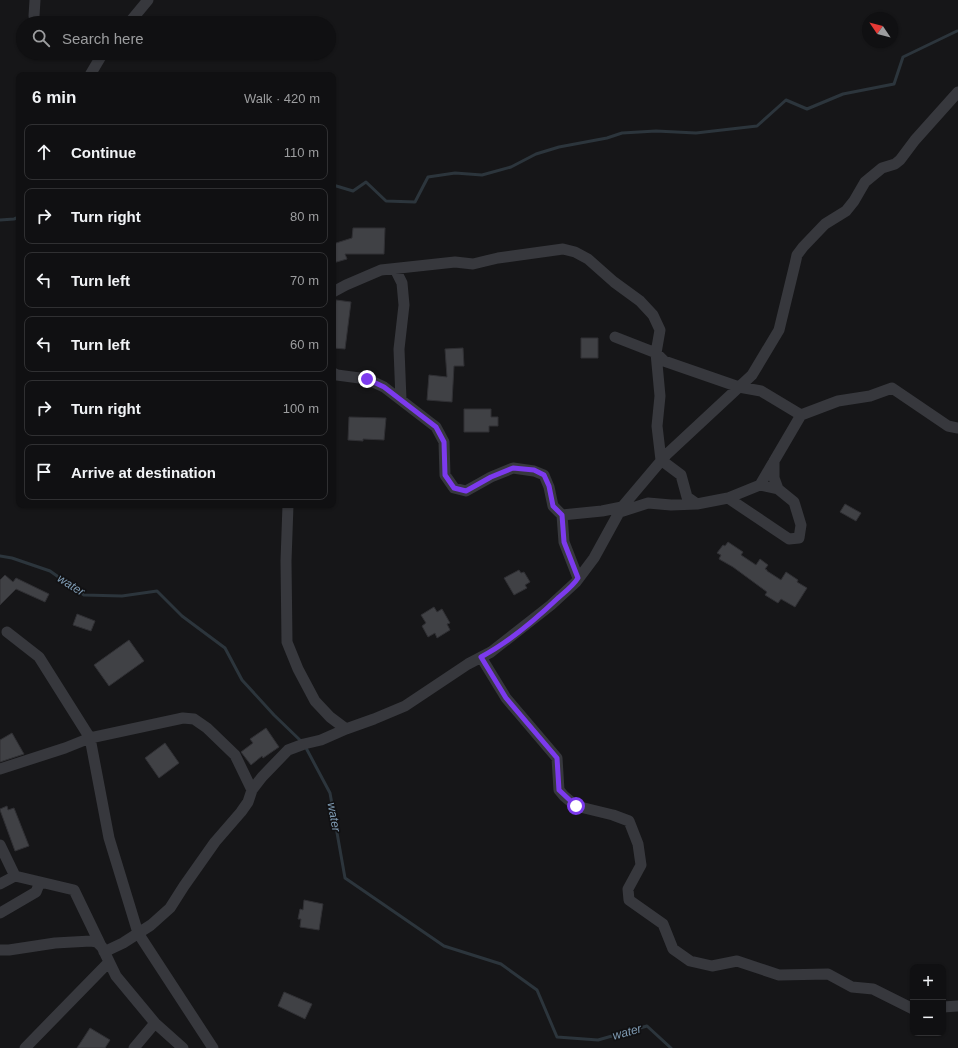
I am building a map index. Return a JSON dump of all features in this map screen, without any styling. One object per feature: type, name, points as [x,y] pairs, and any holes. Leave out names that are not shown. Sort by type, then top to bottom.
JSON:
[{"type":"street","points":[[34,16],[35,0]]},
{"type":"street","points":[[135,16],[148,0]]},
{"type":"street","points":[[92,72],[99,60]]},
{"type":"street","points":[[25,1048],[105,954],[151,925],[170,908],[215,842],[242,812],[248,802],[252,790],[262,777],[288,750],[321,740],[405,706],[491,652],[551,605],[578,578],[594,558],[621,510],[661,460],[752,375],[780,330],[797,255],[825,224],[846,211],[866,182],[882,168],[895,164],[904,156],[915,140],[958,92]]},
{"type":"street","points":[[336,290],[381,270],[455,262],[473,264],[498,258],[563,250],[575,252],[588,259],[614,282],[640,301],[653,315],[660,330],[656,353],[660,396],[657,426],[661,460],[681,475],[686,497],[697,504]]},
{"type":"street","points":[[395,269],[402,283],[404,305],[399,349],[401,400]]},
{"type":"street","points":[[615,337],[656,353],[664,361],[739,387],[761,391],[801,415]]},
{"type":"street","points":[[336,374],[367,379],[384,387],[436,427],[444,442],[445,475],[454,488],[466,491],[491,477],[513,468],[534,470],[544,475],[549,486],[553,506],[562,515],[564,542],[578,578]]},
{"type":"street","points":[[562,515],[621,510],[648,503],[671,505],[697,504],[728,498],[760,484],[801,415],[838,401],[870,396],[892,388],[948,426],[958,428]]},
{"type":"street","points":[[774,461],[774,478],[778,489]]},
{"type":"street","points":[[728,498],[789,539],[799,538],[801,525],[794,502],[778,489],[760,484]]},
{"type":"street","points":[[288,508],[286,575],[287,642],[298,669],[315,701],[330,717],[346,729]]},
{"type":"street","points":[[7,632],[40,657],[90,738],[109,838],[138,933],[213,1048]]},
{"type":"street","points":[[481,657],[506,698],[557,758],[559,790],[564,796],[576,806],[613,815],[629,821],[638,844],[640,865],[628,889],[629,900],[664,924],[673,949],[690,961],[712,966],[737,961],[779,975],[828,974],[852,987],[873,989],[910,1008]]},
{"type":"street","points":[[0,769],[65,748],[90,738],[183,718],[194,719],[207,728],[235,755],[252,790]]},
{"type":"street","points":[[0,846],[15,876]]},
{"type":"street","points":[[0,884],[15,876],[74,890],[116,976],[155,1024],[183,1048]]},
{"type":"street","points":[[0,914],[36,892],[40,882]]},
{"type":"street","points":[[0,950],[54,943],[91,941],[97,942],[105,954]]},
{"type":"street","points":[[946,1007],[958,1006]]},
{"type":"street","points":[[134,1048],[155,1024]]},
{"type":"building","points":[[353,228],[385,228],[384,254],[345,254],[347,259],[336,262],[336,243],[352,238]]},
{"type":"building","points":[[336,300],[351,302],[345,349],[336,348]]},
{"type":"building","points":[[581,338],[598,338],[598,358],[581,358]]},
{"type":"building","points":[[463,348],[464,366],[454,366],[452,402],[427,400],[429,375],[447,377],[445,349]]},
{"type":"building","points":[[464,409],[491,409],[491,417],[498,417],[498,426],[489,426],[489,432],[464,432]]},
{"type":"building","points":[[349,417],[386,418],[384,440],[348,440]]},
{"type":"building","points":[[845,504],[861,513],[856,521],[840,512]]},
{"type":"building","points":[[728,542],[743,552],[741,555],[756,565],[760,559],[768,565],[765,569],[767,571],[781,580],[786,572],[798,580],[797,582],[807,588],[795,607],[781,599],[778,603],[765,595],[767,592],[733,567],[719,559],[721,555],[717,553],[723,545],[725,546]]},
{"type":"building","points":[[519,570],[521,573],[524,572],[530,582],[525,585],[527,588],[514,595],[504,578]]},
{"type":"building","points":[[5,575],[13,582],[16,578],[49,594],[45,602],[16,589],[0,605],[0,580]]},
{"type":"building","points":[[434,607],[437,612],[442,609],[450,623],[447,624],[450,630],[437,638],[435,633],[428,637],[422,626],[426,623],[421,615]]},
{"type":"building","points":[[77,614],[95,621],[91,631],[73,625]]},
{"type":"building","points":[[129,640],[144,661],[109,686],[94,665]]},
{"type":"building","points":[[266,728],[279,747],[263,758],[262,756],[251,765],[241,752],[253,743],[250,739]]},
{"type":"building","points":[[12,733],[24,754],[0,762],[0,740]]},
{"type":"building","points":[[165,743],[179,763],[159,778],[145,758]]},
{"type":"building","points":[[7,806],[8,810],[14,808],[29,846],[15,851],[0,810]]},
{"type":"building","points":[[304,900],[323,904],[319,930],[300,927],[301,919],[298,919],[300,909],[303,910]]},
{"type":"building","points":[[284,992],[312,1004],[305,1019],[278,1006]]},
{"type":"building","points":[[90,1028],[110,1040],[105,1048],[77,1048]]},
{"type":"waterway","points":[[336,186],[353,191],[366,182],[386,201],[415,202],[428,177],[455,173],[482,175],[511,167],[536,154],[559,147],[607,138],[622,133],[656,131],[696,133],[757,126],[786,100],[807,109],[843,94],[894,84],[903,57],[957,31]]},
{"type":"waterway","points":[[0,220],[16,218]]},
{"type":"waterway","name":"water","points":[[0,556],[12,558],[50,571],[84,595],[122,596],[157,591],[182,616],[225,648],[242,680],[274,715],[302,742]]},
{"type":"waterway","name":"water","points":[[305,746],[330,793],[345,878],[444,946],[501,964],[537,990],[557,1037],[598,1040],[647,1026],[671,1048]]},
{"type":"route","points":[[367,379],[384,387],[436,427],[444,442],[445,475],[454,488],[466,491],[491,477],[513,468],[534,470],[544,475],[549,486],[553,506],[562,515],[564,542],[578,578],[576,582],[551,605],[520,631],[491,652],[481,657],[506,698],[557,758],[559,790],[576,806]]}]
